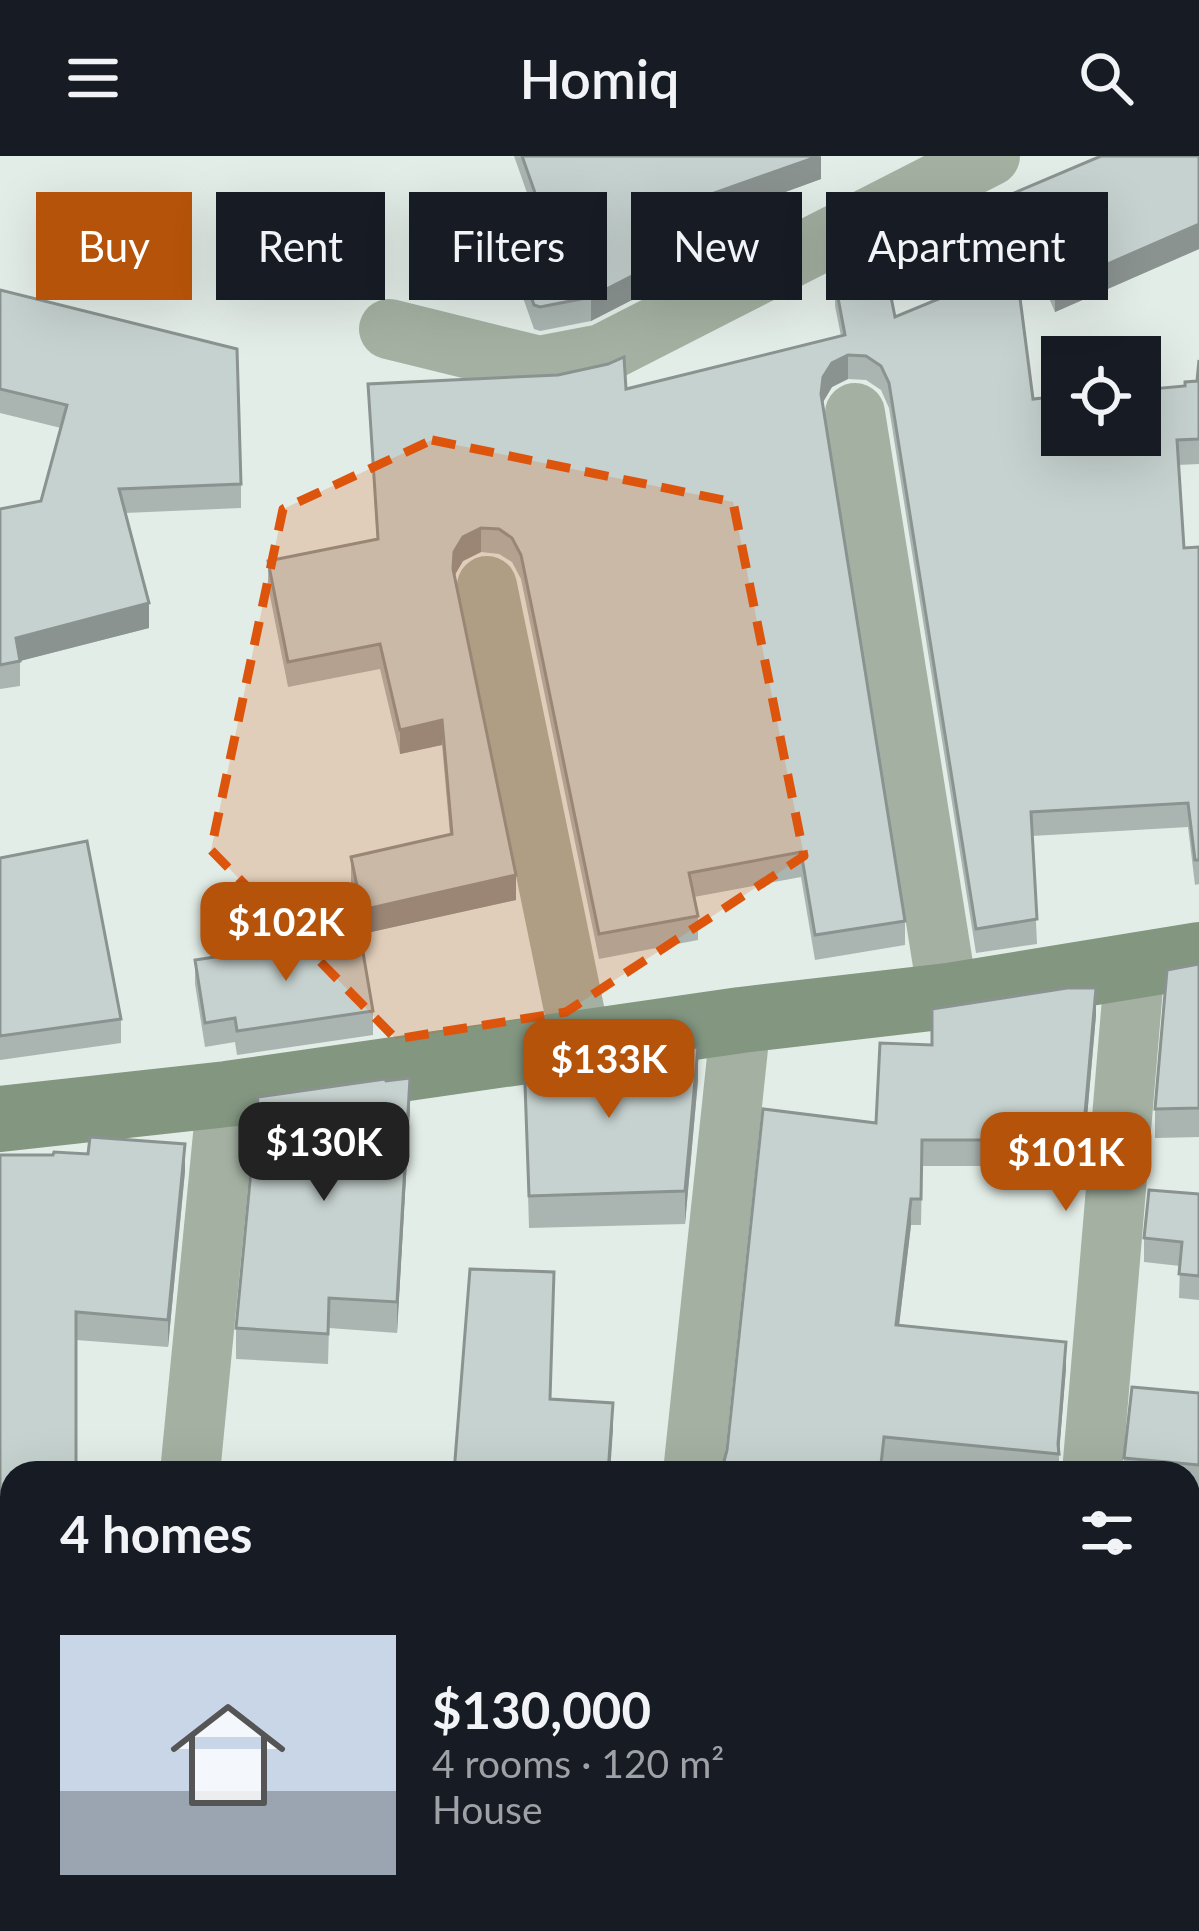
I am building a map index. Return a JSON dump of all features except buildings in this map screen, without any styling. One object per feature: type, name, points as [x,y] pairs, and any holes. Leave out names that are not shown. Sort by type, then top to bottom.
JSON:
[{"type":"street","points":[[389,329],[539,366],[602,353],[990,156]]},
{"type":"street","points":[[855,413],[949,996]]},
{"type":"street","points":[[487,586],[581,1042]]},
{"type":"street","points":[[0,1119],[227,1094],[741,1020],[949,996],[1199,955]]},
{"type":"street","points":[[1093,1461],[1135,964]]},
{"type":"street","points":[[694,1461],[741,1020]]},
{"type":"street","points":[[191,1461],[227,1094]]},
{"type":"highlighted area","points":[[432,440],[733,502],[804,856],[566,1012],[396,1039],[211,850],[283,509]]}]
